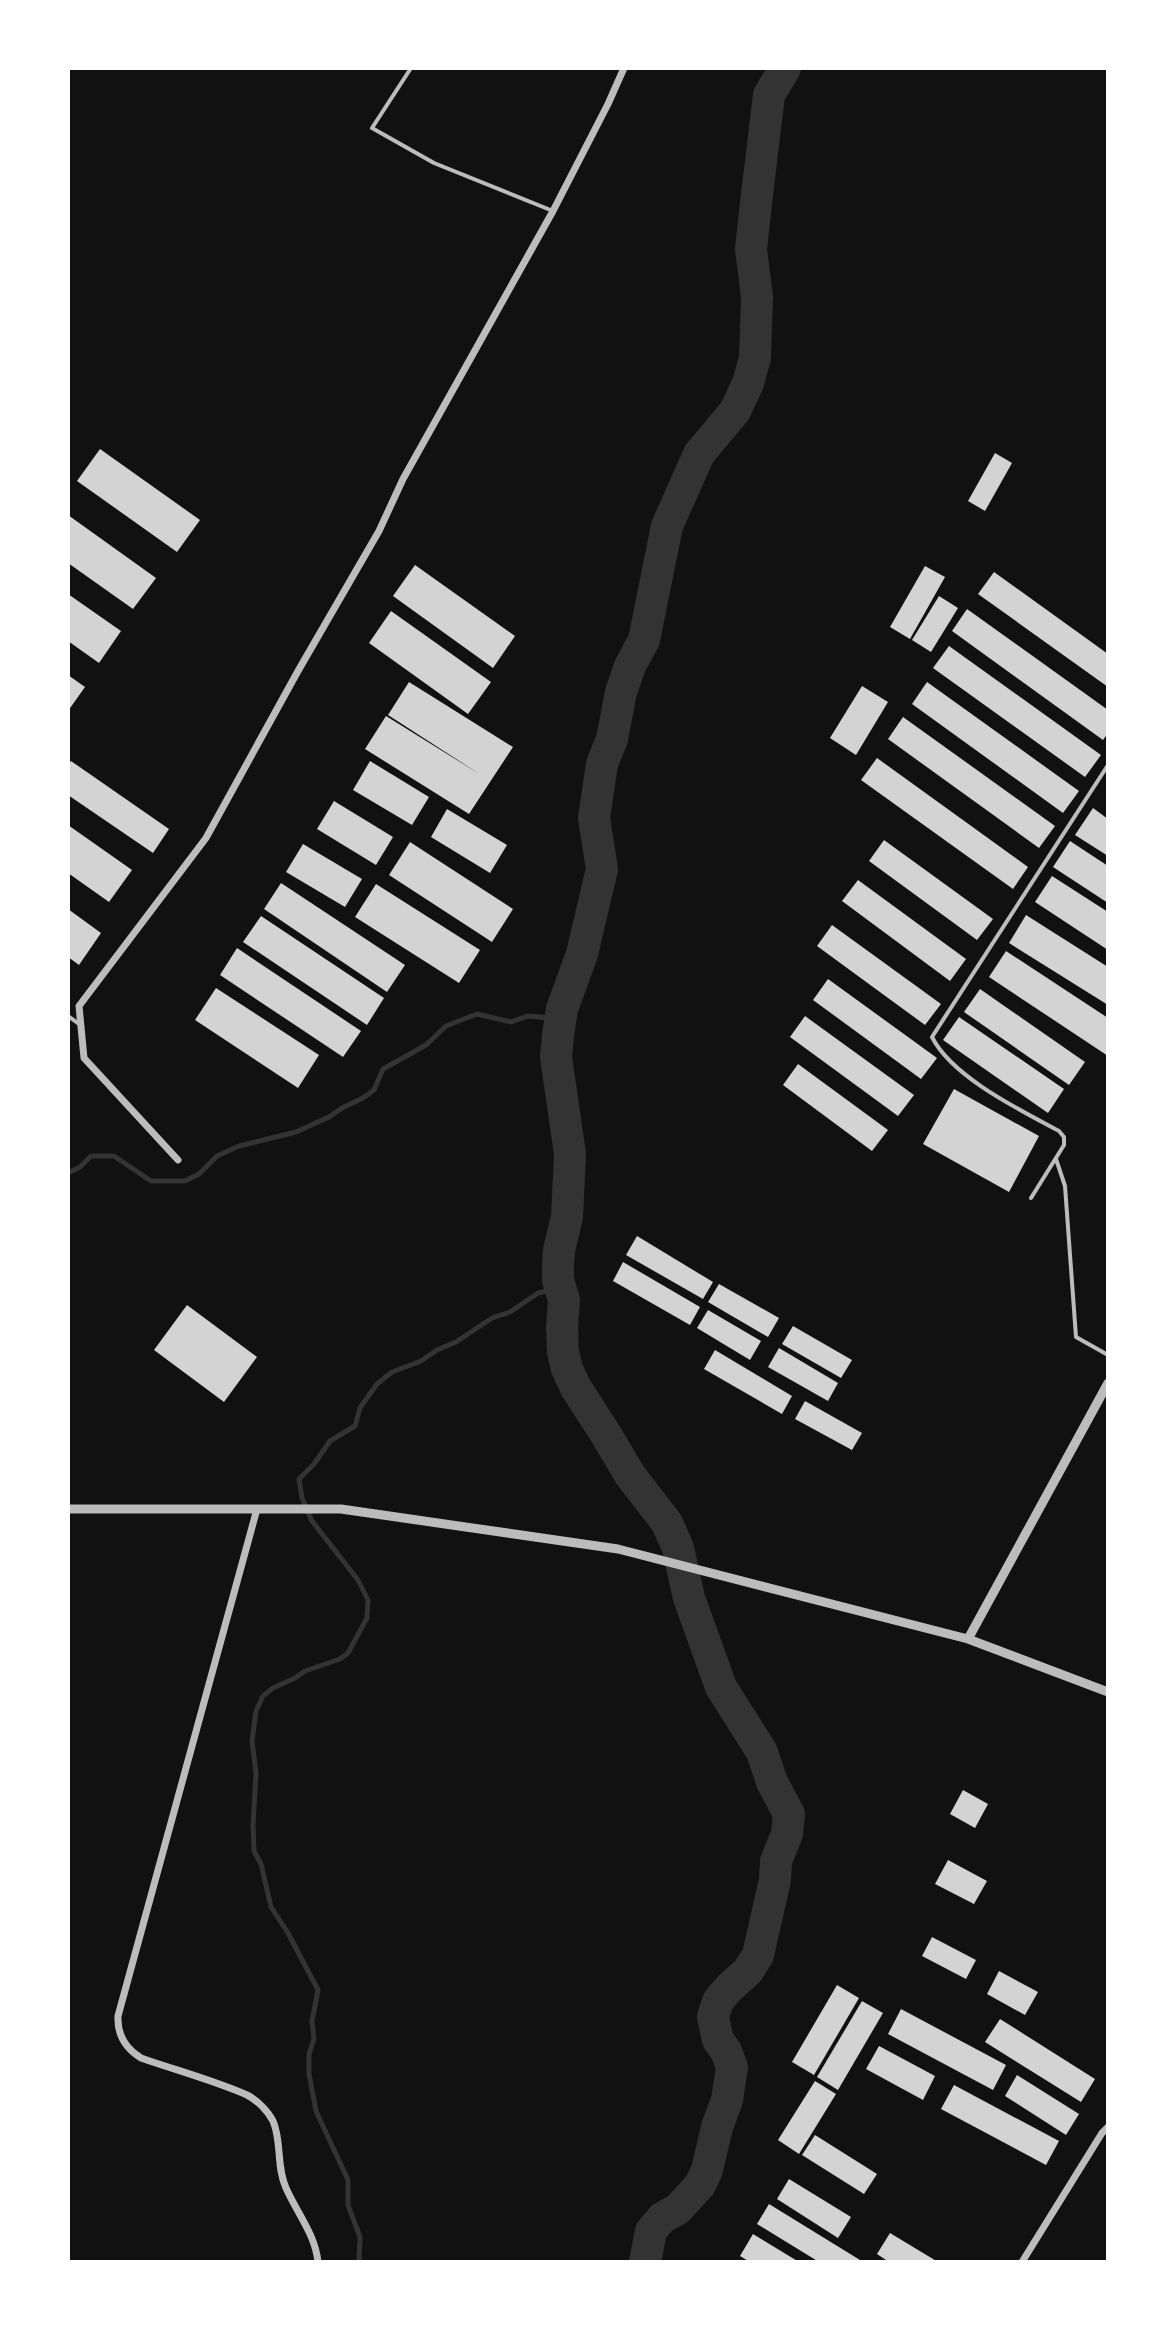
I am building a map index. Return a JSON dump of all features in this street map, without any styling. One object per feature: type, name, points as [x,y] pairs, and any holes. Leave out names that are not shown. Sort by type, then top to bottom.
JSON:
[{"type":"street","points":[[178,1160],[84,1058],[79,1006],[206,838],[379,531],[403,479],[553,211],[624,68]]},
{"type":"street","points":[[968,1639],[1108,1383]]},
{"type":"street","points":[[68,1509],[322,1507],[578,1543],[649,1557],[968,1639],[1108,1692]]},
{"type":"street","points":[[257,1509],[118,2016],[118,2026],[121,2038],[130,2051],[141,2058],[248,2096],[265,2109],[276,2130],[284,2185],[310,2234],[318,2262]]},
{"type":"street","points":[[1022,2262],[1108,2127]]},
{"type":"lane","points":[[411,68],[372,128],[434,163],[553,211]]},
{"type":"lane","points":[[1031,1198],[1064,1145],[1064,1137],[1059,1131],[990,1092],[940,1052],[932,1037],[1108,765]]},
{"type":"lane","points":[[68,1016],[81,1025]]},
{"type":"lane","points":[[1056,1159],[1065,1186],[1076,1337],[1108,1355]]},
{"type":"building","points":[[100,449],[200,520],[177,552],[77,481]]},
{"type":"building","points":[[995,453],[1012,463],[985,511],[968,501]]},
{"type":"building","points":[[68,515],[156,578],[133,609],[68,563]]},
{"type":"building","points":[[415,565],[515,636],[493,668],[393,596]]},
{"type":"building","points":[[925,566],[945,577],[910,639],[890,627]]},
{"type":"building","points":[[994,572],[1108,654],[1108,687],[978,594]]},
{"type":"building","points":[[68,594],[121,631],[99,663],[68,641]]},
{"type":"building","points":[[939,596],[958,608],[931,652],[912,640]]},
{"type":"building","points":[[967,609],[1108,710],[1108,733],[1103,740],[952,631]]},
{"type":"building","points":[[391,611],[491,682],[468,714],[369,643]]},
{"type":"building","points":[[949,646],[1101,755],[1085,777],[933,668]]},
{"type":"building","points":[[68,675],[85,687],[68,711]]},
{"type":"building","points":[[409,682],[513,747],[469,814],[365,749],[386,716],[481,775],[388,715]]},
{"type":"building","points":[[927,682],[1079,791],[1063,813],[912,704]]},
{"type":"building","points":[[862,686],[888,702],[856,755],[830,738]]},
{"type":"building","points":[[903,717],[1055,826],[1039,848],[888,739]]},
{"type":"building","points":[[877,758],[1028,867],[1013,889],[861,780]]},
{"type":"building","points":[[71,761],[169,829],[153,853],[68,795],[68,765]]},
{"type":"building","points":[[370,761],[429,797],[412,825],[353,790]]},
{"type":"building","points":[[334,801],[393,837],[376,865],[317,829]]},
{"type":"building","points":[[1093,808],[1108,819],[1108,856],[1075,835]]},
{"type":"building","points":[[447,809],[507,845],[490,873],[431,837]]},
{"type":"building","points":[[68,825],[132,870],[109,902],[68,873]]},
{"type":"building","points":[[884,840],[993,919],[977,940],[869,861]]},
{"type":"building","points":[[1070,841],[1108,866],[1108,903],[1053,867]]},
{"type":"building","points":[[410,842],[513,909],[492,942],[389,875]]},
{"type":"building","points":[[303,844],[362,879],[345,907],[286,872]]},
{"type":"building","points":[[1052,876],[1108,912],[1108,950],[1035,902]]},
{"type":"building","points":[[858,880],[966,959],[950,981],[842,901]]},
{"type":"building","points":[[281,883],[405,965],[387,992],[264,909]]},
{"type":"building","points":[[376,884],[480,950],[459,983],[355,917]]},
{"type":"building","points":[[68,909],[101,933],[79,965],[68,957]]},
{"type":"building","points":[[1026,915],[1108,967],[1108,1005],[1009,943]]},
{"type":"building","points":[[261,916],[384,998],[367,1025],[243,942]]},
{"type":"building","points":[[832,925],[941,1004],[925,1025],[817,946]]},
{"type":"building","points":[[237,948],[361,1031],[343,1057],[220,975]]},
{"type":"building","points":[[1006,951],[1108,1018],[1108,1056],[989,977]]},
{"type":"building","points":[[828,979],[937,1058],[921,1079],[813,1000]]},
{"type":"building","points":[[216,988],[319,1055],[298,1088],[195,1020]]},
{"type":"building","points":[[980,989],[1085,1062],[1069,1085],[964,1012]]},
{"type":"building","points":[[805,1016],[914,1095],[898,1116],[790,1037]]},
{"type":"building","points":[[959,1017],[1064,1089],[1048,1113],[943,1040]]},
{"type":"building","points":[[798,1064],[888,1130],[872,1151],[783,1085]]},
{"type":"building","points":[[954,1089],[1039,1136],[1009,1192],[923,1144]]},
{"type":"building","points":[[637,1236],[713,1282],[703,1299],[626,1255]]},
{"type":"building","points":[[623,1262],[700,1307],[690,1325],[613,1281]]},
{"type":"building","points":[[719,1284],[779,1318],[768,1337],[708,1302]]},
{"type":"building","points":[[187,1305],[257,1357],[224,1402],[154,1350]]},
{"type":"building","points":[[708,1310],[761,1341],[750,1360],[697,1328]]},
{"type":"building","points":[[793,1326],[852,1360],[841,1378],[782,1344]]},
{"type":"building","points":[[779,1348],[838,1383],[828,1401],[768,1367]]},
{"type":"building","points":[[715,1350],[792,1396],[782,1414],[704,1369]]},
{"type":"building","points":[[805,1401],[862,1433],[852,1450],[795,1419]]},
{"type":"building","points":[[963,1790],[988,1804],[975,1828],[950,1814]]},
{"type":"building","points":[[948,1860],[987,1881],[974,1904],[935,1884]]},
{"type":"building","points":[[932,1937],[976,1960],[966,1979],[922,1956]]},
{"type":"building","points":[[999,1971],[1038,1992],[1025,2015],[987,1994]]},
{"type":"building","points":[[837,1985],[859,1998],[814,2075],[792,2062]]},
{"type":"building","points":[[862,2001],[883,2013],[838,2090],[817,2077]]},
{"type":"building","points":[[901,2009],[1006,2065],[993,2090],[888,2034]]},
{"type":"building","points":[[1000,2019],[1095,2079],[1081,2102],[985,2042]]},
{"type":"building","points":[[879,2046],[935,2076],[923,2100],[866,2069]]},
{"type":"building","points":[[1017,2075],[1079,2114],[1066,2135],[1005,2096]]},
{"type":"building","points":[[815,2081],[836,2094],[799,2154],[778,2140]]},
{"type":"building","points":[[954,2085],[1059,2141],[1046,2165],[941,2109]]},
{"type":"building","points":[[815,2135],[877,2174],[864,2194],[802,2155]]},
{"type":"building","points":[[789,2179],[851,2217],[838,2238],[777,2199]]},
{"type":"building","points":[[769,2204],[860,2260],[819,2262],[757,2224]]},
{"type":"building","points":[[890,2233],[938,2262],[889,2262],[877,2254]]},
{"type":"building","points":[[753,2234],[799,2262],[750,2262],[740,2256]]},
{"type":"waterway","points":[[645,2262],[651,2231],[662,2218],[678,2209],[700,2185],[707,2170],[727,2100],[732,2067],[718,2040],[713,2017],[718,2001],[748,1971],[758,1955],[775,1880],[776,1861],[787,1834],[789,1814],[772,1782],[762,1752],[721,1687],[689,1598],[678,1548],[667,1523],[630,1475],[567,1369],[563,1352],[564,1300],[558,1267],[567,1217],[570,1154],[556,1057],[562,1009],[582,954],[602,869],[594,818],[602,764],[612,739],[621,692],[644,640],[667,526],[699,454],[735,411],[755,358],[757,297],[751,249],[769,95],[785,68]]},
{"type":"waterway","points":[[68,1173],[91,1156],[114,1156],[151,1181],[185,1181],[199,1174],[217,1156],[239,1146],[296,1132],[363,1098],[374,1090],[383,1069],[426,1045],[446,1026],[477,1014],[511,1022],[528,1016],[561,1019]]},
{"type":"waterway","points":[[359,2262],[360,2237],[348,2205],[348,2180],[316,2111],[309,2074],[309,2054],[314,2039],[312,2021],[318,1990],[271,1907],[261,1864],[254,1851],[256,1773],[252,1741],[256,1711],[263,1696],[305,1671],[340,1659],[348,1653],[367,1618],[368,1600],[358,1580],[312,1521],[302,1498],[299,1479],[330,1441],[355,1426],[360,1408],[377,1384],[392,1372],[421,1361],[538,1293],[561,1288]]}]
